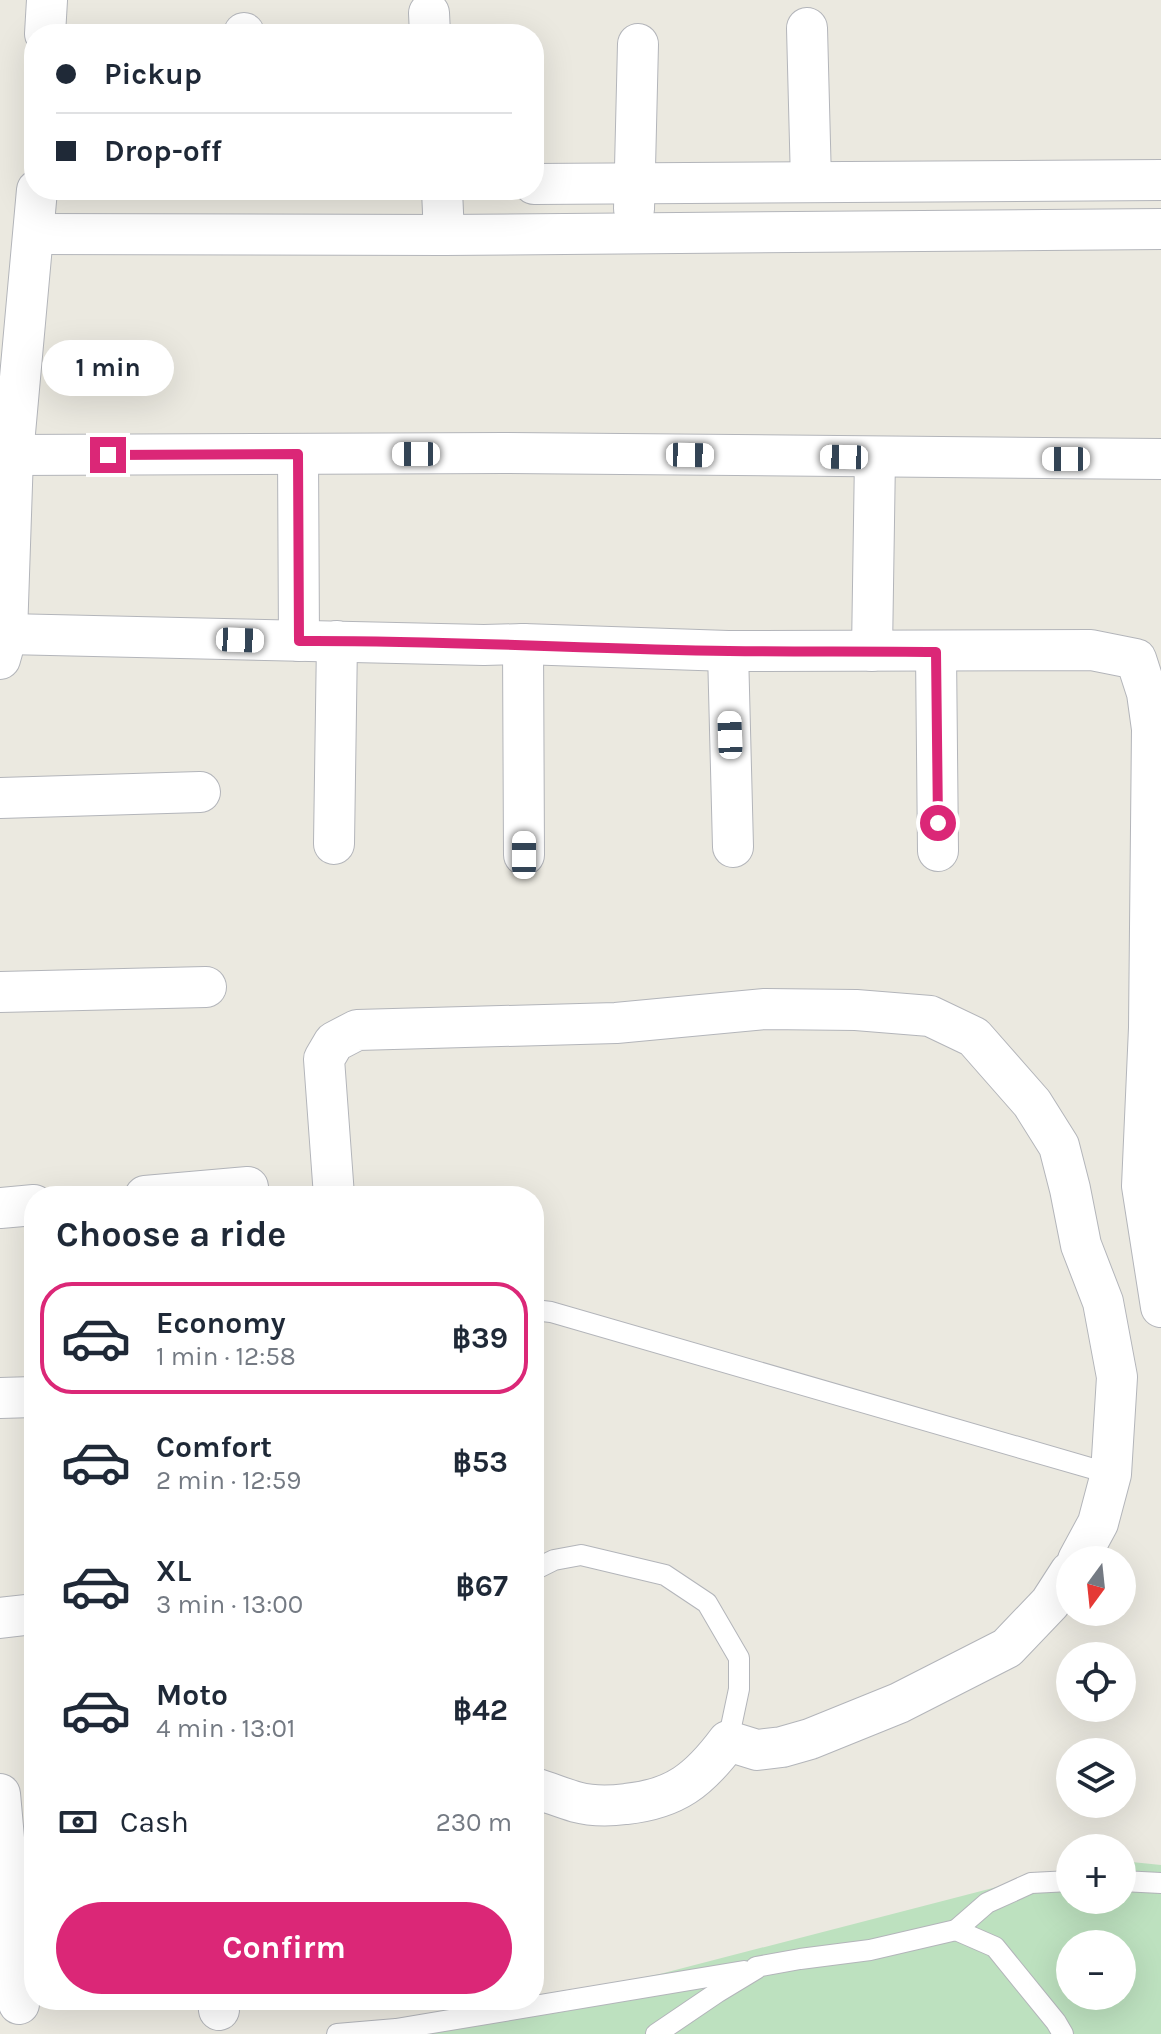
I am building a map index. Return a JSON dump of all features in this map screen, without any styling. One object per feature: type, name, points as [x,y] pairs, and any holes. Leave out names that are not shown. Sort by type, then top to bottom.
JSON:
[{"type":"street","points":[[46,24],[47,0]]},
{"type":"street","points":[[806,10],[823,232]]},
{"type":"street","points":[[634,233],[638,44]]},
{"type":"street","points":[[544,184],[1161,180]]},
{"type":"street","points":[[1023,181],[1025,230]]},
{"type":"street","points":[[36,200],[13,455],[4,647],[318,641],[728,651],[1091,650],[1136,659],[1147,693],[1152,729],[1149,1028],[1142,1186],[1161,1307]]},
{"type":"street","points":[[442,200],[444,235]]},
{"type":"street","points":[[34,234],[444,235],[1161,229]]},
{"type":"street","points":[[13,455],[505,453],[1161,459]]},
{"type":"street","points":[[298,454],[318,641],[334,844]]},
{"type":"street","points":[[872,651],[875,457]]},
{"type":"street","points":[[523,644],[524,855]]},
{"type":"street","points":[[728,651],[733,847]]},
{"type":"street","points":[[936,652],[938,851]]},
{"type":"street","points":[[0,798],[200,792]]},
{"type":"street","points":[[0,992],[206,987]]},
{"type":"street","points":[[333,1186],[324,1059],[334,1042],[357,1030],[616,1023],[765,1009],[856,1010],[930,1016],[974,1037],[1032,1103],[1059,1146],[1081,1245],[1103,1302],[1117,1377],[1111,1474],[1098,1523],[1086,1546]]},
{"type":"street","points":[[0,1208],[24,1206]]},
{"type":"street","points":[[0,1398],[24,1397]]},
{"type":"street","points":[[544,1791],[578,1803],[614,1805],[667,1796],[702,1772],[728,1741],[757,1750],[810,1739],[899,1703],[1007,1648],[1056,1594]]},
{"type":"street","points":[[0,1618],[24,1615]]},
{"type":"street","points":[[0,1794],[20,1851],[19,2004]]},
{"type":"lane","points":[[544,1311],[1111,1474]]},
{"type":"lane","points":[[544,1565],[581,1555],[665,1575],[707,1603],[739,1658],[739,1689],[728,1741]]},
{"type":"lane","points":[[656,2034],[756,1967],[870,1950],[956,1930],[987,1903],[1031,1883],[1056,1882]]},
{"type":"lane","points":[[1136,1882],[1161,1883]]},
{"type":"lane","points":[[956,1930],[995,1947],[1063,2034]]},
{"type":"lane","points":[[544,2004],[756,1969]]},
{"type":"lane","points":[[337,2034],[396,2029],[510,2010]]},
{"type":"green space","points":[[1136,1862],[1161,1865],[1161,2034],[363,2034],[482,2010],[544,2010],[544,1997],[660,1974],[1056,1872],[1056,1914],[1136,1914]]},
{"type":"route","points":[[108,455],[298,454],[299,641],[728,651],[936,652],[938,823]]}]
